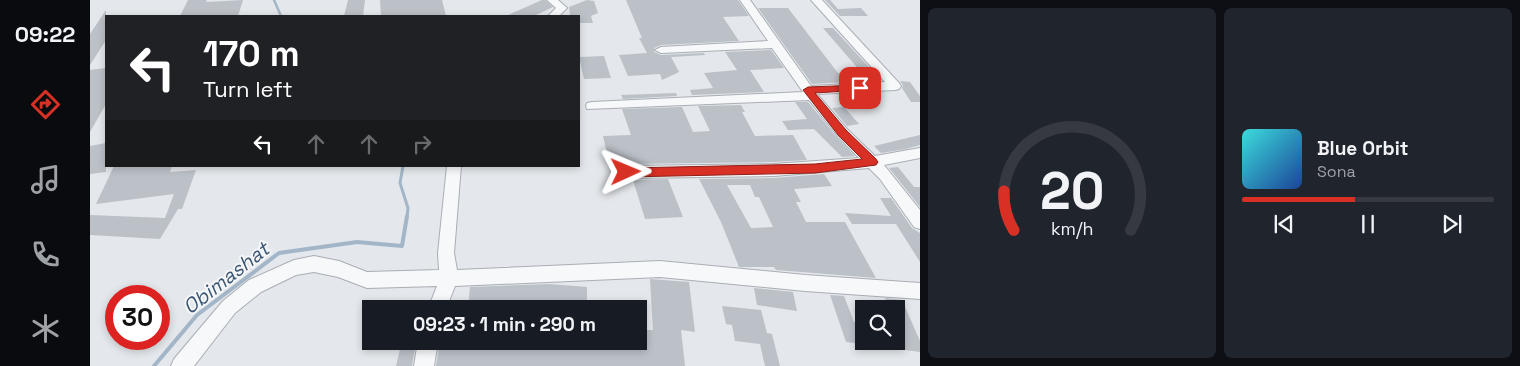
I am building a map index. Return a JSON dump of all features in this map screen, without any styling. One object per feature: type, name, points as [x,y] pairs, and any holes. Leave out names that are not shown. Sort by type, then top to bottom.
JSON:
[{"type":"street","points":[[552,0],[562,8],[554,15]]},
{"type":"street","points":[[744,0],[810,93],[842,132],[885,175],[920,222]]},
{"type":"street","points":[[592,106],[895,86],[816,0]]},
{"type":"street","points":[[661,50],[776,44]]},
{"type":"street","points":[[626,172],[815,168],[872,162],[920,153]]},
{"type":"street","points":[[440,300],[449,278],[446,253],[454,167]]},
{"type":"street","points":[[181,366],[229,307],[255,286],[294,268],[314,264],[339,269],[367,280],[660,269],[805,283],[920,291]]},
{"type":"street","points":[[424,366],[427,350]]},
{"type":"building","points":[[188,0],[207,0],[206,2],[243,0],[238,15],[180,15]]},
{"type":"building","points":[[348,0],[365,0],[363,15],[344,15]]},
{"type":"building","points":[[380,0],[442,0],[446,15],[381,15]]},
{"type":"building","points":[[542,0],[545,0],[553,7],[536,15],[508,15]]},
{"type":"building","points":[[587,0],[594,1],[598,13],[591,16],[593,23],[580,23],[580,15],[570,15],[569,7]]},
{"type":"building","points":[[626,0],[738,0],[749,16],[723,17],[739,41],[661,45],[654,48],[654,52],[661,55],[704,53],[705,55],[671,57],[679,72],[662,80],[660,74],[628,76],[619,55],[647,53],[639,38],[642,38]]},
{"type":"building","points":[[825,0],[830,0],[838,9],[861,8],[868,16],[840,16]]},
{"type":"building","points":[[758,8],[788,8],[838,73],[861,72],[823,28],[833,28],[881,80],[812,84]]},
{"type":"building","points":[[106,10],[105,42],[90,65],[90,34]]},
{"type":"building","points":[[771,50],[784,68],[750,70],[764,92],[692,95],[690,90],[713,88],[704,73],[737,70],[725,52]]},
{"type":"building","points":[[604,56],[611,78],[584,79],[580,57]]},
{"type":"building","points":[[105,68],[105,106],[90,132],[90,70]]},
{"type":"building","points":[[900,81],[910,82],[920,96],[920,102],[911,102]]},
{"type":"building","points":[[676,93],[677,96],[623,99],[621,95]]},
{"type":"building","points":[[795,102],[808,102],[855,156],[842,157],[814,129],[788,130],[782,121],[807,119]]},
{"type":"building","points":[[741,105],[745,112],[742,112],[755,136],[793,135],[807,160],[626,164],[610,166],[603,136],[631,135],[622,109],[682,107],[693,132],[710,131],[698,106]]},
{"type":"building","points":[[844,107],[859,124],[847,126],[832,108]]},
{"type":"building","points":[[920,135],[920,145],[906,149],[881,153],[874,146]]},
{"type":"building","points":[[105,143],[106,172],[90,174],[90,146]]},
{"type":"building","points":[[114,167],[172,167],[170,172],[196,170],[182,209],[178,209],[160,239],[90,235],[90,215],[165,218],[174,194],[96,204]]},
{"type":"building","points":[[898,167],[914,187],[920,187],[920,207],[889,168]]},
{"type":"building","points":[[824,174],[832,186],[794,189],[801,202],[796,202],[806,222],[845,222],[876,278],[776,270],[774,267],[739,267],[721,222],[699,179],[774,178]],"holes":[[[727,185],[750,185],[755,197],[759,197],[773,227],[751,228]]]},
{"type":"building","points":[[668,179],[683,217],[645,219],[633,180]]},
{"type":"building","points":[[880,198],[891,198],[912,228],[920,233],[920,262],[896,224],[852,224],[845,213],[891,216]]},
{"type":"building","points":[[650,279],[689,282],[695,332],[681,330],[685,366],[436,366],[439,350],[647,350],[647,330],[653,330]]},
{"type":"building","points":[[549,284],[587,287],[587,300],[469,300],[470,287]]},
{"type":"building","points":[[754,288],[793,292],[797,311],[757,305]]},
{"type":"building","points":[[830,295],[844,296],[855,322],[855,343],[846,342]]},
{"type":"building","points":[[885,298],[902,300],[886,300]]},
{"type":"building","points":[[722,306],[761,310],[767,333],[772,334],[780,366],[765,366],[760,344],[735,341],[732,325],[726,324]]},
{"type":"building","points":[[905,307],[920,341],[920,352],[905,350]]},
{"type":"building","points":[[400,350],[415,350],[412,366],[396,366]]},
{"type":"waterway","name":"Obimashat","points":[[274,0],[281,15]]},
{"type":"waterway","name":"Obimashat","points":[[403,167],[400,183],[408,208],[407,217]]},
{"type":"waterway","name":"Obimashat","points":[[154,366],[197,315],[279,253],[357,242],[402,246],[407,216]]},
{"type":"route","points":[[626,172],[815,168],[872,162],[842,132],[808,90],[860,88]]}]
